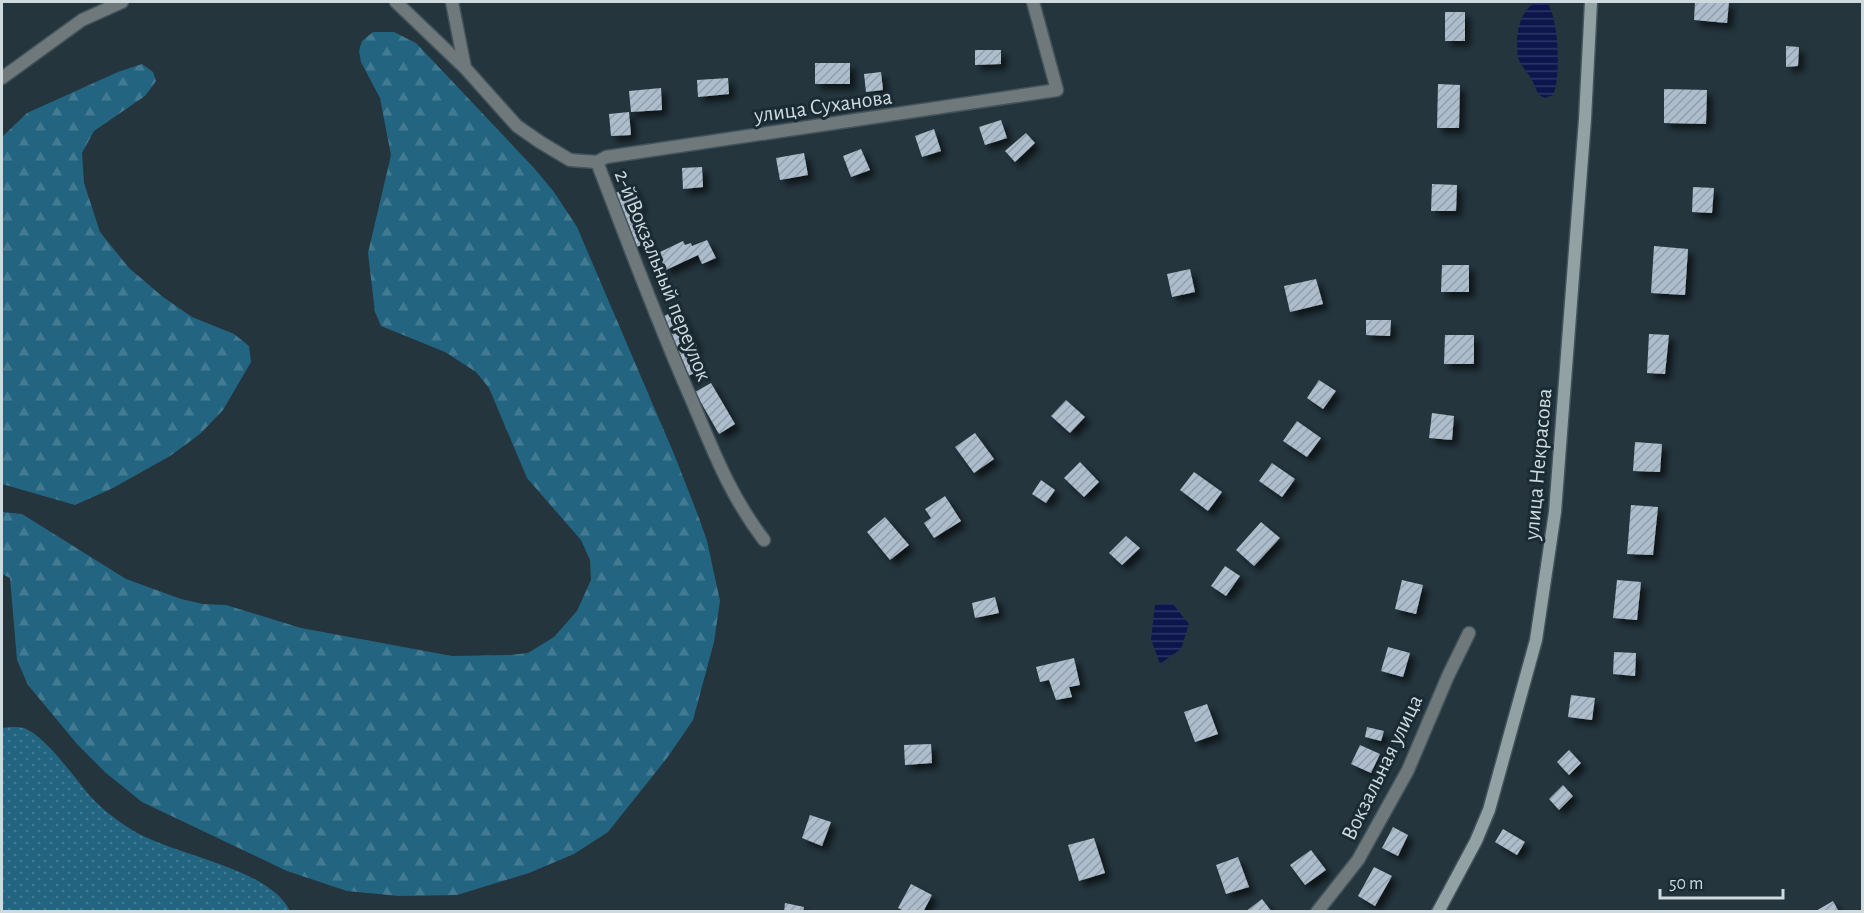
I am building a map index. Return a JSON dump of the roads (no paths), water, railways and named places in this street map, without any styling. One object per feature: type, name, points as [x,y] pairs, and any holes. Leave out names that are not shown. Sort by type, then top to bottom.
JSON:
[{"type":"main road","name":"улица Некрасова","points":[[1438,912],[1490,810],[1536,640],[1555,512],[1586,119],[1591,2]]},
{"type":"street","points":[[2,78],[82,20],[122,2]]},
{"type":"street","name":"2-й Вокзальный переулок","points":[[396,2],[466,69],[517,126],[570,160],[597,162],[672,356],[724,475],[744,514],[764,540]]},
{"type":"street","points":[[452,2],[466,69]]},
{"type":"street","name":"улица Суханова","points":[[597,162],[606,157],[1057,90],[1033,2]]},
{"type":"street","name":"Вокзальная улица","points":[[1317,912],[1358,860],[1408,770],[1469,633]]}]
